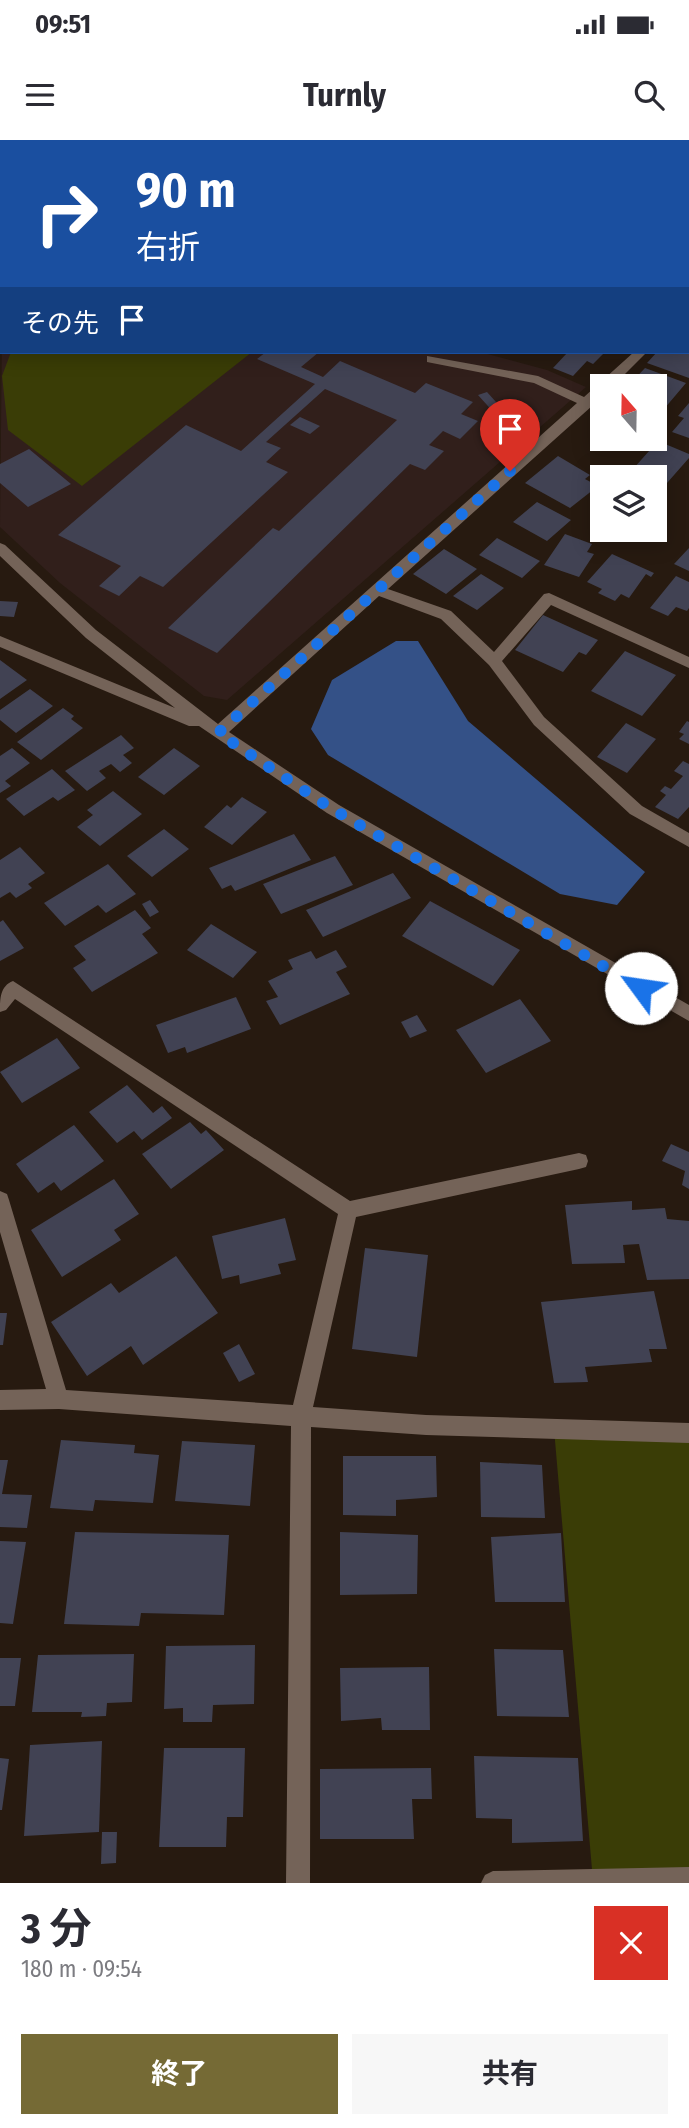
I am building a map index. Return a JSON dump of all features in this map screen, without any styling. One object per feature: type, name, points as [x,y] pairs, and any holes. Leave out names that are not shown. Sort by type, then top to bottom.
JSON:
[{"type":"street","points":[[617,374],[639,354]]},
{"type":"street","points":[[432,359],[538,380],[587,402]]},
{"type":"street","points":[[218,733],[590,399]]},
{"type":"street","points":[[0,548],[91,634],[218,733],[332,809],[689,1014]]},
{"type":"street","points":[[376,590],[446,615],[494,662],[539,721],[636,810],[689,841]]},
{"type":"street","points":[[494,662],[549,598],[689,663]]},
{"type":"street","points":[[0,641],[218,733]]},
{"type":"street","points":[[0,1005],[7,983],[348,1210],[579,1161]]},
{"type":"street","points":[[0,1200],[59,1399]]},
{"type":"street","points":[[298,1883],[301,1417],[348,1210]]},
{"type":"street","points":[[0,1400],[59,1399],[426,1425],[689,1433]]},
{"type":"street","points":[[493,1883],[689,1879]]},
{"type":"shaded area","points":[[2,354],[487,354],[547,370],[586,387],[227,700],[204,696],[60,583],[0,527]]},
{"type":"shaded area","points":[[10,354],[249,354],[82,486],[8,430],[2,376]]},
{"type":"shaded area","points":[[554,1429],[689,1433],[689,1877],[593,1881]]},
{"type":"water","points":[[396,641],[418,641],[468,721],[645,872],[617,905],[560,894],[328,755],[311,729],[332,680]]},
{"type":"building","points":[[263,354],[317,354],[301,367],[323,377],[340,361],[415,393],[426,383],[473,402],[461,414],[478,421],[460,439],[443,431],[429,445],[444,451],[425,470],[410,464],[217,653],[168,628],[273,528],[279,531],[397,420],[325,389],[266,442],[281,448],[266,462],[288,472],[163,587],[140,576],[119,596],[99,586],[121,566],[58,535],[186,425],[241,451],[315,384],[257,359]]},
{"type":"building","points":[[566,354],[603,354],[593,364],[587,361],[573,376],[553,368]]},
{"type":"building","points":[[655,354],[689,354],[689,378],[647,363]]},
{"type":"building","points":[[645,368],[661,374],[639,374]]},
{"type":"building","points":[[667,376],[686,383],[667,405]]},
{"type":"building","points":[[487,392],[505,412],[496,415],[478,395]]},
{"type":"building","points":[[689,403],[689,438],[672,432],[684,418],[678,416]]},
{"type":"building","points":[[300,417],[320,426],[310,434],[290,425]]},
{"type":"building","points":[[667,445],[689,454],[689,458],[667,483],[667,465],[637,465],[648,452],[667,452]]},
{"type":"building","points":[[29,449],[71,484],[28,507],[0,483],[0,464]]},
{"type":"building","points":[[558,456],[590,475],[585,479],[590,482],[590,492],[570,508],[525,483]]},
{"type":"building","points":[[537,502],[571,520],[547,541],[513,522]]},
{"type":"building","points":[[565,534],[592,544],[587,552],[594,554],[579,577],[544,565]]},
{"type":"building","points":[[497,538],[540,561],[522,578],[479,555]]},
{"type":"building","points":[[689,548],[689,571],[674,564]]},
{"type":"building","points":[[444,549],[477,569],[446,594],[413,574]]},
{"type":"building","points":[[612,554],[654,573],[651,577],[646,574],[629,598],[621,594],[615,601],[598,593],[602,589],[587,582]]},
{"type":"building","points":[[481,574],[504,588],[477,610],[453,596]]},
{"type":"building","points":[[676,576],[689,582],[687,611],[676,607],[668,616],[650,608]]},
{"type":"building","points":[[0,601],[18,602],[14,617],[0,616]]},
{"type":"building","points":[[543,615],[598,640],[586,655],[579,652],[563,672],[515,650]]},
{"type":"building","points":[[625,651],[676,675],[642,716],[591,691]]},
{"type":"building","points":[[0,660],[27,680],[0,699]]},
{"type":"building","points":[[30,689],[53,706],[16,733],[0,720],[0,710]]},
{"type":"building","points":[[63,708],[74,716],[71,719],[83,728],[41,760],[17,742]]},
{"type":"building","points":[[687,721],[689,744],[679,739],[684,734],[679,732]]},
{"type":"building","points":[[626,723],[656,739],[627,773],[597,757]]},
{"type":"building","points":[[121,735],[134,748],[123,755],[132,763],[120,772],[111,764],[99,771],[106,778],[87,791],[65,771]]},
{"type":"building","points":[[12,748],[30,763],[5,781],[11,786],[0,793],[0,756]]},
{"type":"building","points":[[174,748],[200,766],[164,795],[138,777]]},
{"type":"building","points":[[683,761],[689,764],[689,807],[678,819],[655,807],[666,795],[660,791],[665,786],[671,789],[683,776],[674,771]]},
{"type":"building","points":[[52,769],[75,790],[58,801],[53,797],[24,816],[6,799]]},
{"type":"building","points":[[113,791],[142,814],[100,846],[77,827],[93,815],[87,810]]},
{"type":"building","points":[[242,797],[267,812],[232,845],[204,827],[227,805],[231,808]]},
{"type":"building","points":[[164,829],[189,849],[152,877],[127,856]]},
{"type":"building","points":[[294,834],[311,860],[235,891],[231,885],[222,889],[209,868]]},
{"type":"building","points":[[20,847],[45,873],[28,884],[32,888],[16,898],[10,892],[0,898],[0,860]]},
{"type":"building","points":[[335,856],[353,885],[281,914],[263,884]]},
{"type":"building","points":[[108,864],[136,894],[106,913],[98,905],[65,926],[44,903]]},
{"type":"building","points":[[393,873],[411,898],[323,937],[306,910]]},
{"type":"building","points":[[150,900],[159,912],[150,917],[142,904]]},
{"type":"building","points":[[430,901],[520,950],[493,986],[402,936]]},
{"type":"building","points":[[135,910],[151,928],[142,934],[158,953],[92,992],[73,968],[86,960],[74,946]]},
{"type":"building","points":[[3,920],[24,948],[0,961],[0,922]]},
{"type":"building","points":[[211,924],[257,952],[233,978],[187,950]]},
{"type":"building","points":[[336,950],[347,967],[336,972],[350,994],[280,1025],[266,1001],[278,997],[268,981],[293,969],[288,960],[311,951],[316,959]]},
{"type":"building","points":[[236,997],[251,1029],[187,1053],[185,1047],[168,1053],[156,1025]]},
{"type":"building","points":[[520,999],[551,1041],[486,1073],[456,1030]]},
{"type":"building","points":[[417,1015],[427,1031],[410,1038],[401,1022]]},
{"type":"building","points":[[57,1038],[80,1068],[22,1103],[0,1072]]},
{"type":"building","points":[[127,1085],[153,1113],[162,1106],[172,1118],[142,1140],[134,1131],[117,1143],[89,1112]]},
{"type":"building","points":[[190,1122],[201,1134],[206,1130],[224,1150],[171,1189],[142,1154]]},
{"type":"building","points":[[74,1125],[104,1161],[61,1191],[54,1182],[38,1193],[16,1164]]},
{"type":"building","points":[[671,1144],[689,1152],[689,1189],[682,1185],[685,1171],[662,1161]]},
{"type":"building","points":[[114,1179],[139,1214],[114,1230],[121,1240],[62,1277],[31,1230]]},
{"type":"building","points":[[632,1201],[632,1210],[665,1208],[667,1219],[689,1221],[689,1279],[647,1280],[639,1244],[623,1245],[625,1263],[572,1264],[565,1205]]},
{"type":"building","points":[[285,1218],[296,1260],[278,1264],[281,1274],[240,1284],[239,1275],[222,1279],[212,1236]]},
{"type":"building","points":[[365,1248],[428,1255],[417,1357],[352,1349]]},
{"type":"building","points":[[176,1256],[218,1313],[143,1365],[131,1346],[87,1376],[51,1322],[111,1283],[119,1293]]},
{"type":"building","points":[[654,1291],[667,1349],[649,1349],[652,1362],[585,1367],[588,1382],[554,1383],[541,1302]]},
{"type":"building","points":[[0,1313],[7,1313],[3,1345],[0,1345]]},
{"type":"building","points":[[239,1344],[255,1374],[239,1382],[223,1353]]},
{"type":"building","points":[[61,1440],[135,1445],[134,1453],[159,1455],[153,1503],[95,1500],[93,1511],[50,1508]]},
{"type":"building","points":[[182,1441],[255,1445],[250,1506],[175,1501]]},
{"type":"building","points":[[343,1456],[436,1456],[437,1497],[396,1500],[396,1516],[343,1515]]},
{"type":"building","points":[[0,1460],[8,1460],[2,1494],[32,1495],[27,1528],[0,1527]]},
{"type":"building","points":[[480,1462],[542,1465],[545,1518],[481,1517]]},
{"type":"building","points":[[75,1532],[229,1535],[224,1615],[141,1613],[139,1626],[64,1624]]},
{"type":"building","points":[[340,1532],[418,1535],[417,1594],[340,1595]]},
{"type":"building","points":[[561,1533],[565,1602],[495,1602],[491,1537]]},
{"type":"building","points":[[0,1541],[26,1542],[13,1624],[0,1623]]},
{"type":"building","points":[[255,1645],[254,1704],[213,1705],[212,1722],[183,1722],[183,1708],[164,1709],[166,1646]]},
{"type":"building","points":[[494,1649],[563,1650],[569,1717],[497,1716]]},
{"type":"building","points":[[134,1654],[132,1702],[107,1703],[106,1716],[81,1717],[82,1712],[32,1712],[38,1655]]},
{"type":"building","points":[[0,1658],[21,1658],[15,1706],[0,1706]]},
{"type":"building","points":[[429,1667],[430,1730],[382,1730],[381,1718],[341,1721],[340,1668]]},
{"type":"building","points":[[102,1741],[99,1832],[24,1836],[30,1745]]},
{"type":"building","points":[[164,1748],[245,1748],[243,1817],[227,1817],[226,1847],[159,1847]]},
{"type":"building","points":[[474,1756],[578,1758],[583,1841],[512,1843],[512,1819],[476,1818]]},
{"type":"building","points":[[0,1758],[9,1759],[2,1810],[0,1810]]},
{"type":"building","points":[[431,1768],[432,1799],[412,1799],[414,1839],[320,1839],[320,1769]]},
{"type":"building","points":[[102,1832],[117,1832],[116,1863],[101,1864]]},
{"type":"route","points":[[510,471],[218,733],[332,809],[641,988]]}]
